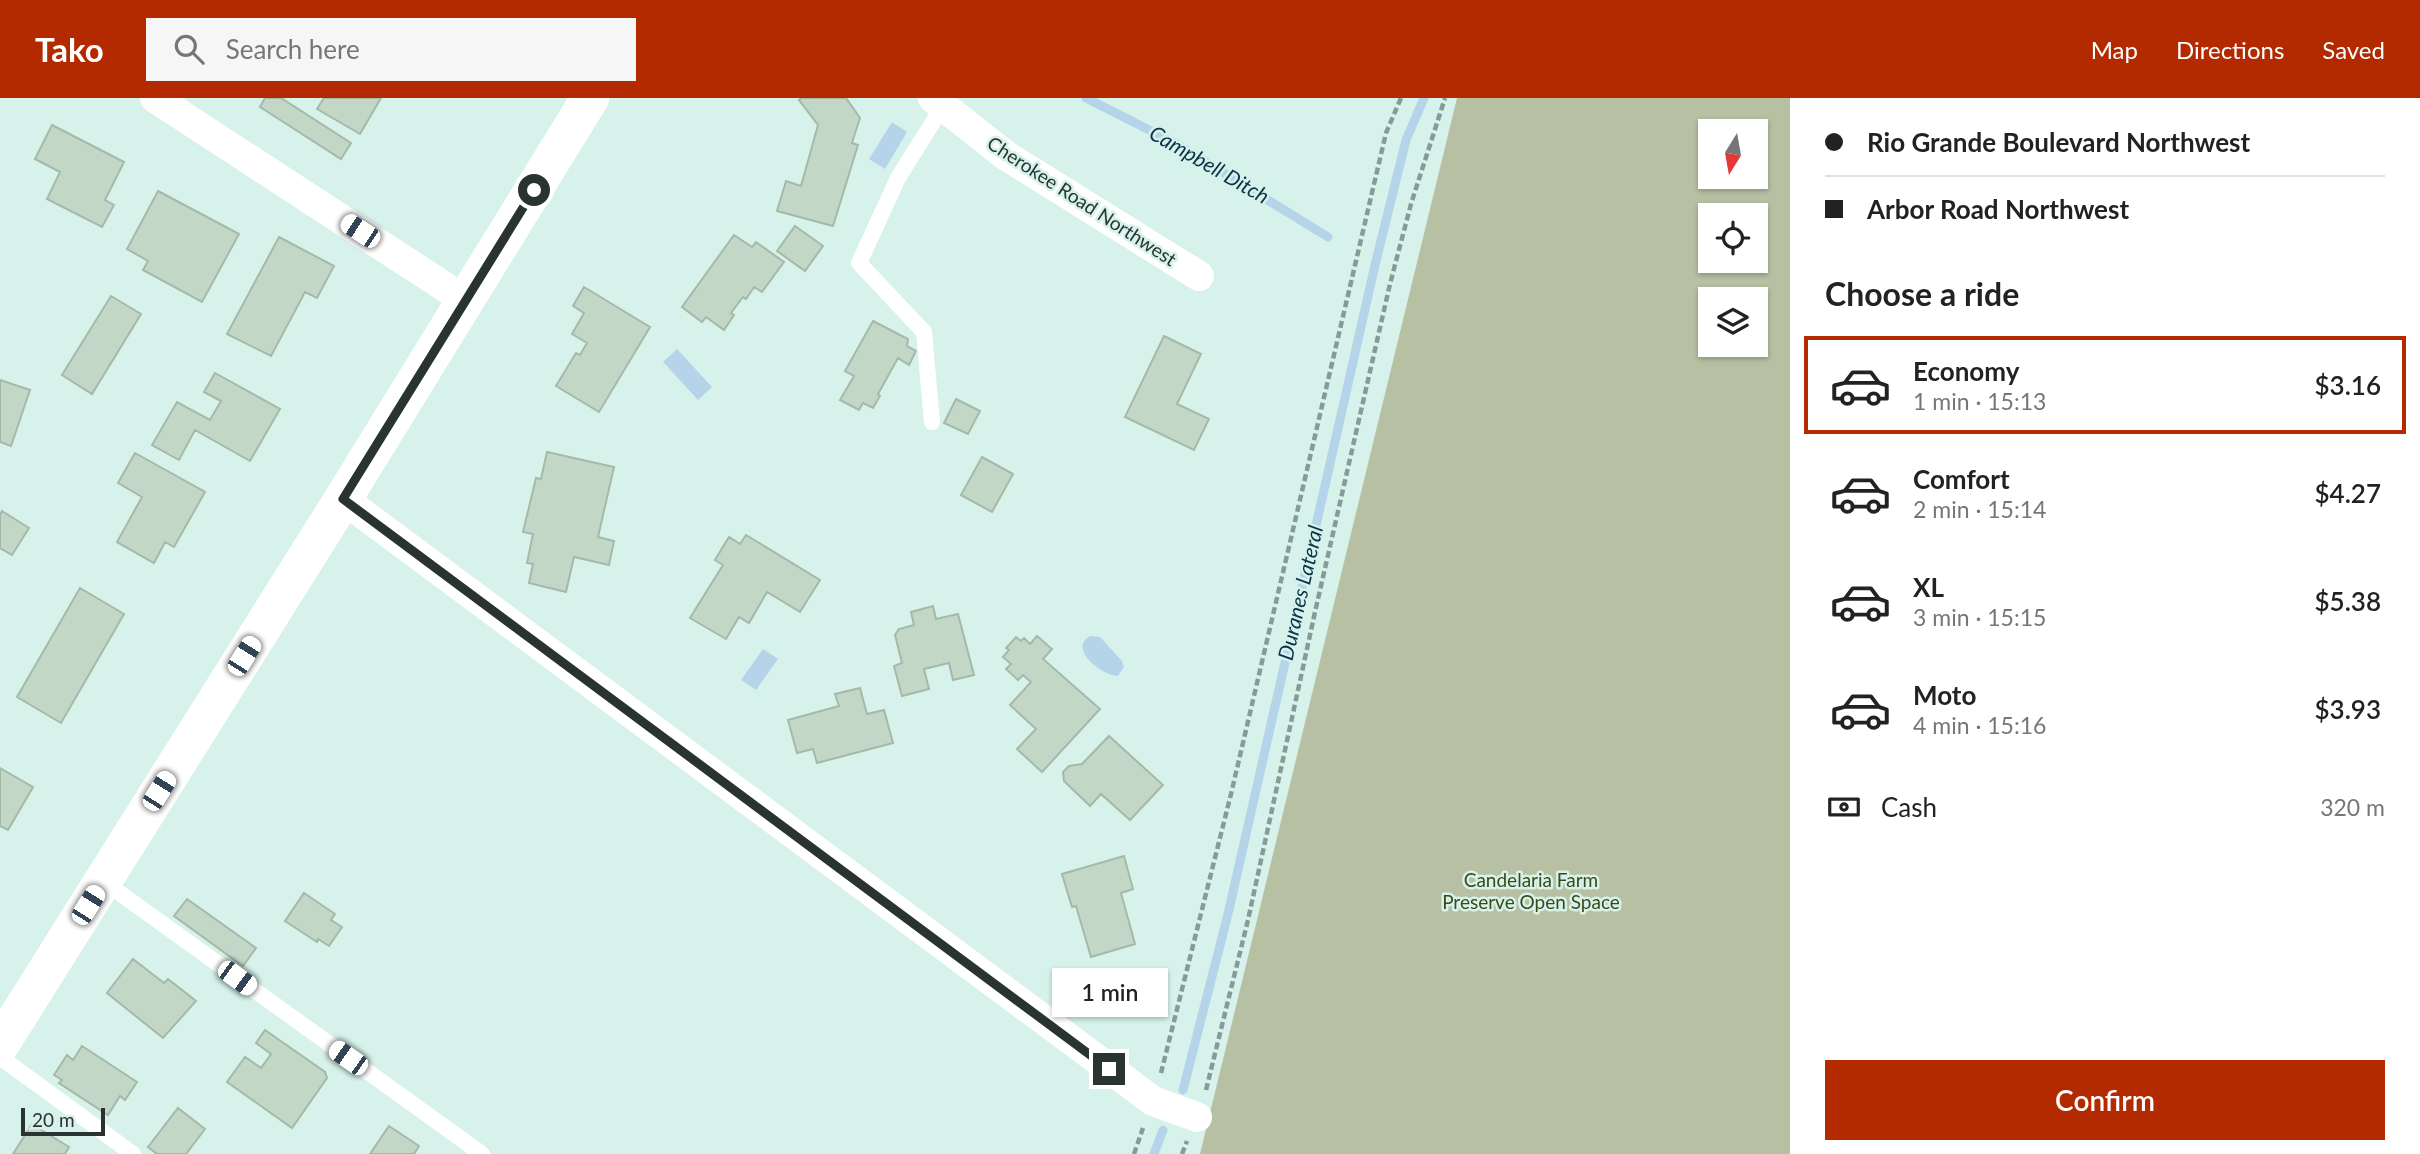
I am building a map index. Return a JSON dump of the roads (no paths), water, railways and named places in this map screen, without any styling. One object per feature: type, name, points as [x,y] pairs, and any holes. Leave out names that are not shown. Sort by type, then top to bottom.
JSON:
[{"type":"main road","points":[[0,1045],[343,499],[590,98]]},
{"type":"street","points":[[155,98],[466,300]]},
{"type":"street","name":"Cherokee Road Northwest","points":[[938,102],[1005,155],[1199,276]]},
{"type":"street","points":[[343,499],[1153,1101],[1197,1117]]},
{"type":"lane","points":[[932,422],[925,331],[859,263],[898,178],[938,102]]},
{"type":"lane","points":[[103,881],[482,1154]]},
{"type":"lane","points":[[0,1057],[133,1154]]},
{"type":"water","points":[[892,122],[907,132],[885,169],[869,159]]},
{"type":"water","points":[[677,349],[712,387],[698,400],[663,362]]},
{"type":"water","points":[[1090,636],[1100,637],[1122,661],[1124,667],[1118,676],[1096,667],[1085,654],[1084,641]]},
{"type":"water","points":[[763,649],[778,659],[756,690],[741,680]]},
{"type":"waterway","name":"Campbell Ditch","points":[[1086,98],[1175,143],[1328,237]]},
{"type":"waterway","name":"Duranes Lateral","points":[[1183,1090],[1228,914],[1375,265],[1406,140],[1424,98]]},
{"type":"waterway","name":"Duranes Lateral","points":[[1154,1154],[1163,1130]]},
{"type":"park label","name":"Candelaria Farm Preserve Open Space","points":[[1531,891]]}]
